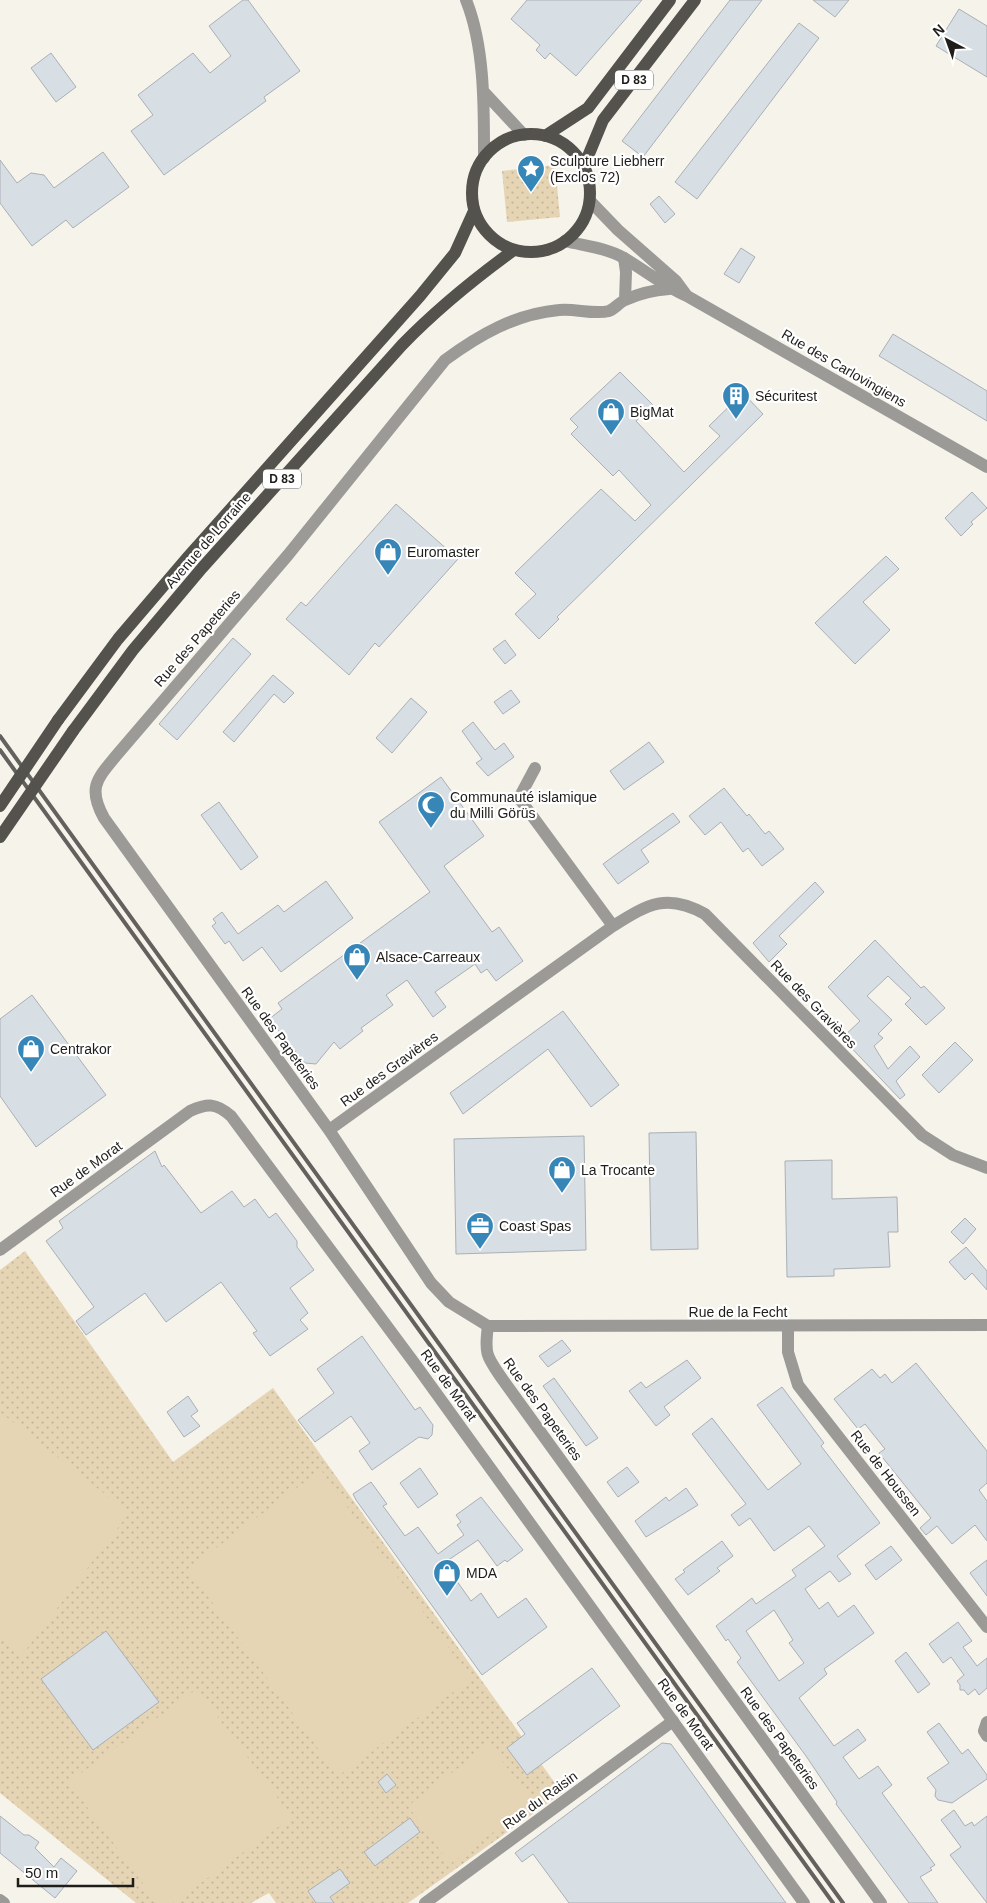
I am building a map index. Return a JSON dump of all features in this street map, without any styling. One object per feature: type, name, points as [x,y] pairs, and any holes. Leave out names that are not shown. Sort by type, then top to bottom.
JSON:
[{"type":"main road","name":"D 83","points":[[545,136],[588,108],[670,0]]},
{"type":"main road","name":"D 83","points":[[584,166],[603,120],[695,0]]},
{"type":"main road","points":[[524,135],[545,136],[561,142],[574,153],[584,166],[589,183],[590,201],[585,216],[577,230],[565,241],[549,250],[532,252],[514,250],[497,242],[483,228],[474,211],[472,192],[475,174],[484,158],[502,142],[524,135]]},
{"type":"main road","name":"Avenue de Lorraine","points":[[0,806],[58,720],[118,639],[455,253],[474,211]]},
{"type":"main road","name":"Avenue de Lorraine","points":[[0,837],[73,731],[133,650],[202,568],[433,313],[478,275],[514,250]]},
{"type":"street","points":[[466,0],[471,12],[484,92],[484,158]]},
{"type":"street","points":[[484,92],[524,135]]},
{"type":"street","name":"Rue des Carlovingiens","points":[[590,201],[618,230],[676,281],[687,296]]},
{"type":"street","name":"Rue des Carlovingiens","points":[[565,241],[606,250],[624,258],[669,289],[687,296],[987,467]]},
{"type":"street","points":[[624,258],[626,272],[625,300]]},
{"type":"street","name":"Rue des Papeteries","points":[[669,289],[655,290],[625,300],[609,311],[560,309],[531,314],[505,323],[465,345],[444,360],[288,555],[99,776],[94,792],[97,804],[104,818],[329,1130],[431,1283],[449,1302],[488,1326],[485,1347],[488,1358],[502,1380],[882,1903]]},
{"type":"street","points":[[535,768],[519,798],[613,926]]},
{"type":"street","name":"Rue des Gravières","points":[[329,1130],[613,926],[641,909],[664,902],[688,904],[705,914],[922,1136],[953,1155],[987,1168]]},
{"type":"street","name":"Rue de Morat","points":[[0,1250],[190,1111],[212,1104],[220,1107],[231,1116],[418,1368],[804,1903]]},
{"type":"street","name":"Rue de la Fecht","points":[[488,1326],[788,1327],[987,1325]]},
{"type":"street","name":"Rue de Houssen","points":[[788,1327],[788,1352],[798,1385],[987,1627]]},
{"type":"street","name":"Rue du Raisin","points":[[425,1903],[672,1721]]},
{"type":"street","points":[[987,1722],[984,1731],[987,1736]]},
{"type":"street","points":[[0,1900],[4,1903]]},
{"type":"shaded area","points":[[555,165],[560,217],[507,222],[502,171]]},
{"type":"shaded area","points":[[25,1251],[173,1462],[273,1388],[562,1793],[408,1903],[276,1903],[269,1893],[251,1903],[136,1903],[0,1793],[0,1270]]},
{"type":"shaded area","points":[[0,1412],[129,1513],[22,1655],[0,1638]]},
{"type":"shaded area","points":[[321,1470],[471,1679],[338,1776],[188,1569]]},
{"type":"shaded area","points":[[197,1689],[292,1817],[173,1903],[157,1903],[69,1782]]},
{"type":"shaded area","points":[[490,1744],[533,1803],[450,1864],[408,1806]]},
{"type":"building","points":[[243,0],[248,0],[300,71],[264,97],[266,101],[164,175],[131,131],[153,115],[138,95],[193,53],[210,73],[231,56],[209,26]]},
{"type":"building","points":[[527,0],[642,0],[576,76],[550,53],[545,59],[536,50],[540,45],[511,19]]},
{"type":"building","points":[[730,0],[762,0],[643,157],[622,141]]},
{"type":"building","points":[[813,0],[849,0],[835,17]]},
{"type":"building","points":[[959,9],[987,26],[987,77],[936,46]]},
{"type":"building","points":[[799,23],[819,38],[697,199],[675,182]]},
{"type":"building","points":[[51,53],[76,87],[56,102],[31,68]]},
{"type":"building","points":[[103,152],[129,187],[73,228],[66,220],[32,246],[0,203],[0,160],[17,183],[31,173],[44,175],[54,188]]},
{"type":"building","points":[[659,196],[675,214],[665,223],[650,204]]},
{"type":"building","points":[[741,248],[755,257],[739,283],[724,274]]},
{"type":"building","points":[[893,334],[987,391],[987,421],[879,356]]},
{"type":"building","points":[[620,372],[653,405],[636,421],[684,472],[720,436],[709,426],[743,393],[763,414],[557,617],[559,619],[539,639],[515,614],[536,594],[515,573],[601,489],[635,521],[651,505],[619,470],[613,476],[571,434],[578,427],[570,419]]},
{"type":"building","points":[[972,492],[987,508],[971,522],[973,524],[961,536],[945,518]]},
{"type":"building","name":"Euromaster","points":[[396,504],[458,559],[379,647],[375,643],[349,675],[286,619],[301,602],[306,606]]},
{"type":"building","points":[[886,556],[899,569],[863,602],[890,630],[855,664],[815,623]]},
{"type":"building","points":[[233,638],[251,654],[177,740],[159,724]]},
{"type":"building","points":[[505,640],[516,655],[505,664],[493,649]]},
{"type":"building","points":[[273,675],[294,693],[284,703],[274,694],[234,742],[223,732]]},
{"type":"building","points":[[511,690],[520,702],[503,714],[494,702]]},
{"type":"building","points":[[411,698],[427,712],[392,753],[376,738]]},
{"type":"building","points":[[473,722],[495,750],[504,743],[514,757],[488,776],[476,763],[482,759],[462,731]]},
{"type":"building","points":[[649,742],[664,762],[624,790],[610,771]]},
{"type":"building","points":[[441,777],[484,836],[444,866],[492,932],[499,927],[523,961],[496,981],[487,969],[481,973],[475,964],[435,992],[446,1007],[433,1017],[407,980],[386,995],[393,1005],[361,1028],[363,1031],[340,1049],[334,1042],[316,1064],[305,1063],[269,1019],[282,1009],[278,1003],[430,892],[379,822]]},
{"type":"building","points":[[724,788],[747,816],[749,814],[765,834],[769,831],[784,849],[762,866],[748,848],[743,852],[721,822],[705,835],[689,816]]},
{"type":"building","points":[[219,802],[258,857],[241,870],[201,815]]},
{"type":"building","points":[[673,813],[680,822],[641,850],[649,862],[618,884],[603,864]]},
{"type":"building","points":[[326,881],[353,918],[281,972],[262,947],[243,961],[229,941],[225,944],[212,926],[216,923],[213,919],[222,912],[238,934],[278,905],[284,912]]},
{"type":"building","points":[[815,882],[824,892],[779,936],[787,944],[769,962],[753,943]]},
{"type":"building","points":[[875,940],[921,988],[924,986],[945,1008],[926,1025],[905,1004],[911,998],[888,976],[867,996],[892,1020],[878,1034],[883,1038],[874,1046],[888,1069],[910,1046],[920,1057],[896,1081],[905,1095],[900,1099],[842,1038],[860,1021],[828,987]]},
{"type":"building","points":[[32,995],[106,1095],[36,1147],[0,1096],[0,1019]]},
{"type":"building","points":[[563,1011],[619,1085],[591,1107],[548,1049],[463,1114],[450,1093]]},
{"type":"building","points":[[955,1042],[973,1060],[939,1093],[922,1075]]},
{"type":"building","points":[[696,1132],[698,1249],[651,1250],[649,1133]]},
{"type":"building","points":[[584,1136],[586,1250],[456,1254],[454,1139]]},
{"type":"building","points":[[155,1151],[162,1167],[164,1165],[201,1213],[232,1191],[244,1207],[255,1199],[269,1218],[276,1213],[297,1241],[297,1247],[314,1270],[290,1288],[308,1313],[300,1320],[308,1329],[270,1356],[253,1333],[257,1331],[221,1282],[166,1322],[145,1293],[86,1335],[76,1321],[94,1307],[46,1241],[63,1228],[59,1221]]},
{"type":"building","points":[[832,1160],[832,1199],[897,1197],[898,1232],[888,1232],[890,1267],[834,1269],[834,1276],[787,1277],[785,1161]]},
{"type":"building","points":[[965,1218],[976,1229],[963,1244],[951,1232]]},
{"type":"building","points":[[966,1247],[987,1271],[987,1290],[972,1273],[965,1280],[949,1262]]},
{"type":"building","points":[[362,1336],[415,1410],[420,1407],[433,1425],[432,1435],[428,1439],[419,1437],[372,1470],[359,1451],[370,1443],[351,1416],[315,1442],[298,1420],[334,1393],[317,1369]]},
{"type":"building","points":[[562,1340],[571,1351],[548,1367],[539,1356]]},
{"type":"building","points":[[687,1360],[701,1378],[664,1407],[670,1415],[656,1426],[629,1391],[641,1382],[646,1388]]},
{"type":"building","points":[[916,1363],[987,1451],[987,1483],[979,1490],[987,1501],[987,1541],[975,1525],[952,1544],[937,1526],[926,1535],[920,1528],[931,1518],[879,1453],[885,1449],[865,1424],[858,1429],[834,1399],[872,1369],[880,1378],[885,1374],[892,1383]]},
{"type":"building","points":[[554,1378],[598,1438],[586,1446],[543,1386]]},
{"type":"building","points":[[782,1387],[824,1443],[821,1446],[880,1523],[837,1556],[851,1574],[839,1582],[830,1571],[805,1589],[819,1609],[828,1602],[838,1617],[854,1605],[874,1633],[824,1669],[827,1674],[799,1698],[834,1746],[858,1729],[866,1740],[843,1757],[859,1779],[878,1766],[892,1785],[882,1793],[935,1865],[930,1868],[932,1870],[920,1877],[938,1903],[909,1903],[836,1804],[837,1802],[806,1756],[737,1662],[741,1658],[716,1626],[752,1598],[756,1604],[796,1576],[792,1570],[825,1546],[809,1526],[774,1551],[750,1518],[739,1526],[731,1515],[746,1504],[692,1434],[712,1418],[768,1490],[801,1464],[757,1405]],"holes":[[[774,1610],[793,1640],[789,1643],[804,1663],[779,1681],[746,1631]]]},
{"type":"building","points":[[188,1396],[198,1411],[191,1416],[200,1426],[184,1437],[167,1412]]},
{"type":"building","points":[[627,1467],[639,1482],[618,1497],[607,1482]]},
{"type":"building","points":[[420,1468],[438,1494],[418,1508],[400,1483]]},
{"type":"building","points":[[371,1482],[387,1504],[383,1506],[405,1536],[418,1527],[438,1554],[464,1535],[457,1525],[461,1522],[456,1515],[481,1497],[523,1550],[507,1562],[505,1560],[497,1566],[478,1540],[444,1563],[471,1601],[481,1593],[498,1618],[526,1598],[547,1627],[482,1675],[356,1500],[353,1494]]},
{"type":"building","points":[[686,1488],[698,1505],[646,1537],[635,1521],[666,1497],[669,1501]]},
{"type":"building","points":[[722,1541],[733,1556],[717,1568],[720,1571],[688,1595],[675,1579],[685,1572],[683,1570]]},
{"type":"building","points":[[891,1546],[902,1560],[876,1580],[865,1565]]},
{"type":"building","points":[[987,1560],[987,1596],[970,1573]]},
{"type":"building","points":[[958,1622],[972,1641],[963,1647],[977,1666],[987,1658],[987,1688],[979,1695],[975,1689],[968,1695],[964,1690],[960,1690],[960,1685],[957,1681],[964,1675],[951,1657],[943,1663],[929,1644]]},
{"type":"building","points":[[106,1631],[159,1702],[93,1750],[41,1679]]},
{"type":"building","points":[[906,1652],[930,1684],[918,1693],[895,1661]]},
{"type":"building","points":[[592,1668],[620,1706],[527,1775],[507,1748],[525,1734],[517,1723]]},
{"type":"building","points":[[939,1723],[962,1754],[968,1749],[987,1775],[987,1779],[952,1803],[938,1800],[935,1796],[936,1790],[927,1778],[949,1763],[927,1732]]},
{"type":"building","points":[[662,1743],[671,1744],[786,1903],[569,1903],[533,1854],[522,1862],[515,1853]]},
{"type":"building","points":[[387,1774],[396,1785],[386,1793],[378,1782]]},
{"type":"building","points":[[954,1810],[965,1826],[972,1822],[974,1826],[987,1816],[987,1903],[950,1855],[961,1847],[941,1820]]},
{"type":"building","points":[[0,1816],[24,1835],[29,1835],[39,1842],[35,1848],[54,1867],[61,1858],[77,1871],[55,1898],[0,1853]]},
{"type":"building","points":[[410,1818],[420,1832],[375,1866],[364,1852]]},
{"type":"building","points":[[340,1869],[350,1883],[330,1897],[334,1903],[316,1903],[308,1891]]},
{"type":"railway","points":[[0,736],[843,1903]]},
{"type":"railway","points":[[0,750],[833,1903]]},
{"type":"place","name":"Sculpture Liebherr (Exclos 72)","points":[[531,193]]},
{"type":"place","name":"Sécuritest","points":[[736,420]]},
{"type":"place","name":"BigMat","points":[[611,436]]},
{"type":"place","name":"Euromaster","points":[[388,576]]},
{"type":"place","name":"Communauté islamique du Milli Görüs","points":[[431,829]]},
{"type":"place","name":"Alsace-Carreaux","points":[[357,981]]},
{"type":"place","name":"Centrakor","points":[[31,1073]]},
{"type":"place","name":"La Trocante","points":[[562,1194]]},
{"type":"place","name":"Coast Spas","points":[[480,1250]]},
{"type":"place","name":"MDA","points":[[447,1597]]}]
